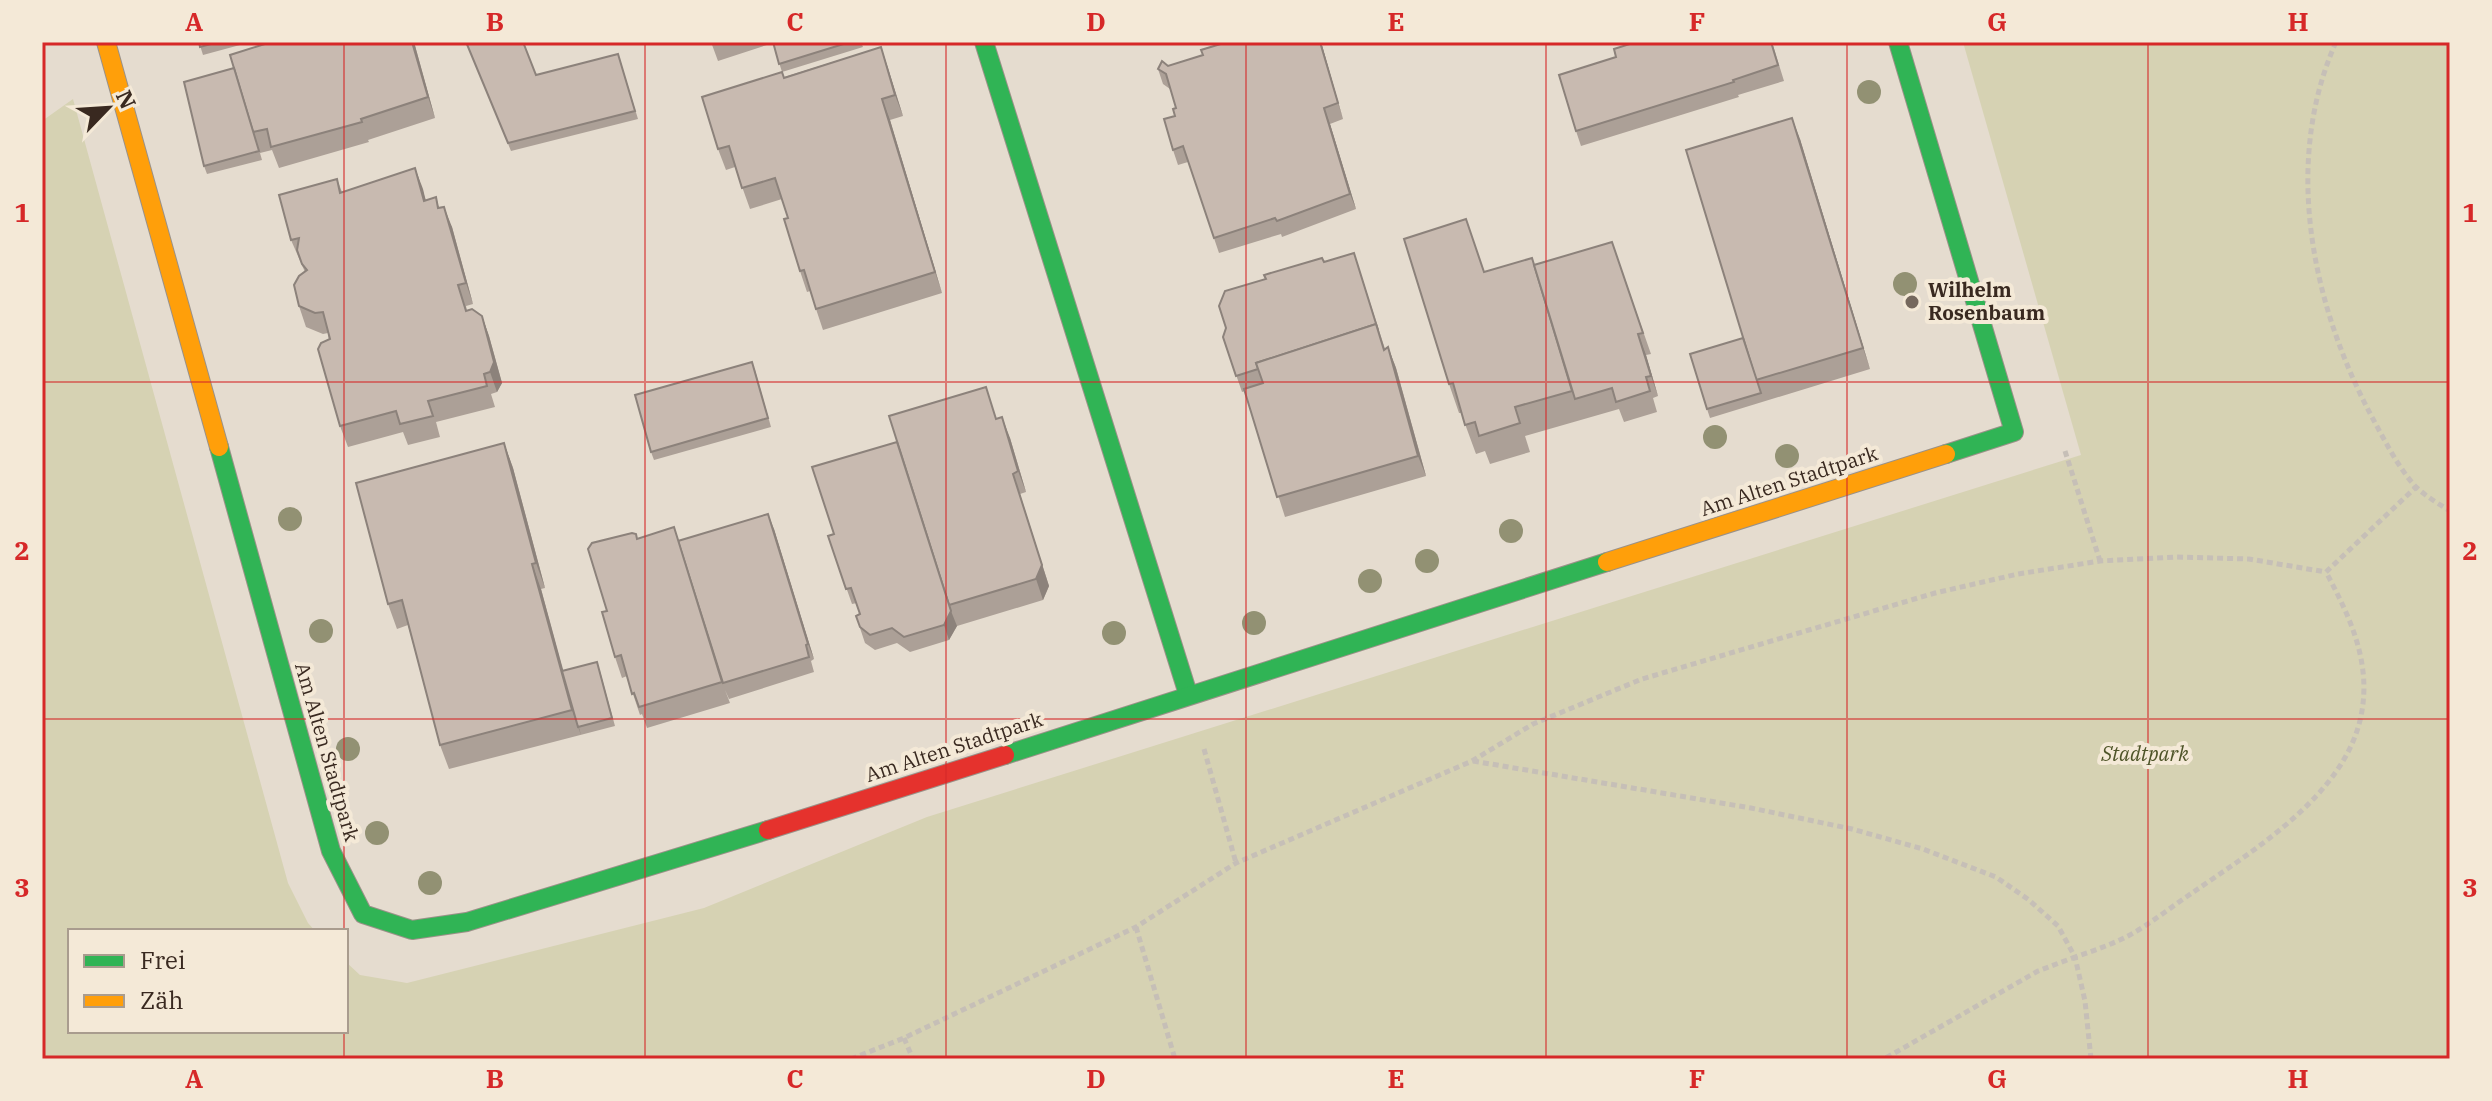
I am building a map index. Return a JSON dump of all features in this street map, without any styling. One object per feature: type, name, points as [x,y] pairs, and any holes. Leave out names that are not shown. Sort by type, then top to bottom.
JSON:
[{"type":"street","name":"Am Alten Stadtpark","points":[[106,42],[331,851],[363,914],[412,930],[467,922],[704,851],[2014,432]]},
{"type":"street","points":[[984,42],[1188,694]]},
{"type":"street","points":[[1898,42],[2014,432]]},
{"type":"path","points":[[2336,42],[2327,62],[2312,127],[2307,185],[2321,286],[2336,341],[2388,446],[2416,487],[2450,511]]},
{"type":"path","points":[[2014,432],[2056,426],[2100,561]]},
{"type":"path","points":[[2326,572],[2416,487]]},
{"type":"path","points":[[851,1059],[904,1038],[1136,927],[1236,863],[1472,761],[1533,724],[1642,679],[1935,593],[2018,574],[2100,561],[2176,557],[2249,559],[2326,572]]},
{"type":"path","points":[[1884,1059],[2038,971],[2130,935],[2239,861],[2304,808],[2350,748],[2361,717],[2364,688],[2361,651],[2350,616],[2326,572]]},
{"type":"path","points":[[1188,694],[1236,863]]},
{"type":"path","points":[[1472,761],[1751,808],[1852,829],[1923,849],[1996,877],[2029,900],[2058,926],[2075,957],[2085,1001],[2091,1059]]},
{"type":"path","points":[[1136,927],[1175,1059]]},
{"type":"path","points":[[904,1038],[913,1059]]},
{"type":"green space","name":"Stadtpark","points":[[1963,42],[2450,42],[2450,1059],[42,1059],[42,121],[73,99],[288,883],[313,929],[68,929],[68,1033],[348,1033],[348,964],[360,975],[407,983],[704,908],[927,817],[2081,455]]},
{"type":"building","points":[[199,42],[218,42],[200,47]]},
{"type":"building","points":[[271,42],[412,42],[428,97],[361,119],[362,122],[271,147],[267,129],[253,132],[230,55]]},
{"type":"building","points":[[466,42],[523,42],[536,75],[618,54],[635,111],[508,143]]},
{"type":"building","points":[[773,42],[850,42],[779,64]]},
{"type":"building","points":[[1227,42],[1320,42],[1338,103],[1324,108],[1350,194],[1277,221],[1275,218],[1214,238],[1183,146],[1173,150],[1164,119],[1175,116],[1173,109],[1176,108],[1166,74],[1158,69],[1162,61],[1168,66],[1203,55],[1201,50]]},
{"type":"building","points":[[1629,42],[1771,42],[1778,65],[1734,82],[1576,131],[1559,75],[1616,57],[1614,49]]},
{"type":"building","points":[[881,47],[895,95],[882,99],[935,272],[816,309],[804,270],[800,271],[775,178],[742,188],[729,146],[718,149],[702,97],[782,72],[784,78]]},
{"type":"building","points":[[234,68],[259,151],[204,166],[184,82]]},
{"type":"building","points":[[1792,118],[1863,348],[1756,380],[1686,150]]},
{"type":"building","points":[[415,168],[424,201],[436,197],[438,208],[444,207],[466,283],[458,285],[466,311],[472,309],[482,316],[494,362],[490,372],[484,374],[487,386],[428,401],[433,416],[400,424],[396,411],[340,426],[318,349],[321,343],[330,339],[323,312],[315,313],[299,306],[294,285],[307,270],[297,250],[299,238],[291,240],[279,195],[337,179],[340,193]]},
{"type":"building","points":[[1466,219],[1484,272],[1532,258],[1572,391],[1515,407],[1520,423],[1479,436],[1475,422],[1465,425],[1453,383],[1449,384],[1404,239]]},
{"type":"building","points":[[1612,242],[1643,333],[1638,334],[1651,376],[1646,377],[1650,391],[1616,402],[1612,388],[1575,399],[1534,265]]},
{"type":"building","points":[[1354,253],[1378,330],[1376,324],[1256,363],[1258,369],[1236,376],[1223,337],[1226,328],[1219,306],[1225,291],[1266,279],[1264,275],[1322,258],[1324,262]]},
{"type":"building","points":[[1376,324],[1384,350],[1388,347],[1418,456],[1277,497],[1244,389],[1263,383],[1256,363]]},
{"type":"building","points":[[1743,338],[1761,393],[1707,409],[1690,354]]},
{"type":"building","points":[[752,362],[768,418],[651,452],[635,395]]},
{"type":"building","points":[[986,387],[996,419],[1002,417],[1018,471],[1013,474],[1042,565],[1036,579],[949,605],[889,416]]},
{"type":"building","points":[[897,442],[951,611],[944,625],[904,637],[892,628],[870,635],[860,627],[856,616],[860,614],[851,588],[846,589],[828,536],[834,534],[812,467]]},
{"type":"building","points":[[504,443],[536,563],[532,564],[572,710],[440,745],[402,600],[388,604],[356,483]]},
{"type":"building","points":[[768,514],[808,644],[809,657],[723,683],[678,541]]},
{"type":"building","points":[[674,527],[722,682],[639,707],[621,655],[615,657],[602,612],[607,611],[588,549],[592,543],[632,533],[636,534],[637,539]]},
{"type":"building","points":[[597,662],[612,718],[578,727],[562,671]]},
{"type":"traffic: fast","points":[[984,42],[1188,694]]},
{"type":"traffic: fast","points":[[1898,42],[2014,432],[1946,454]]},
{"type":"traffic: fast","points":[[219,447],[331,851],[363,914],[412,930],[467,922],[768,830]]},
{"type":"traffic: fast","points":[[1005,755],[1607,562]]},
{"type":"traffic: slow","points":[[106,42],[219,447]]},
{"type":"traffic: slow","points":[[1607,562],[1946,454]]},
{"type":"traffic: jam","points":[[768,830],[1005,755]]},
{"type":"place","name":"Wilhelm Rosenbaum","points":[[1912,302]]}]
